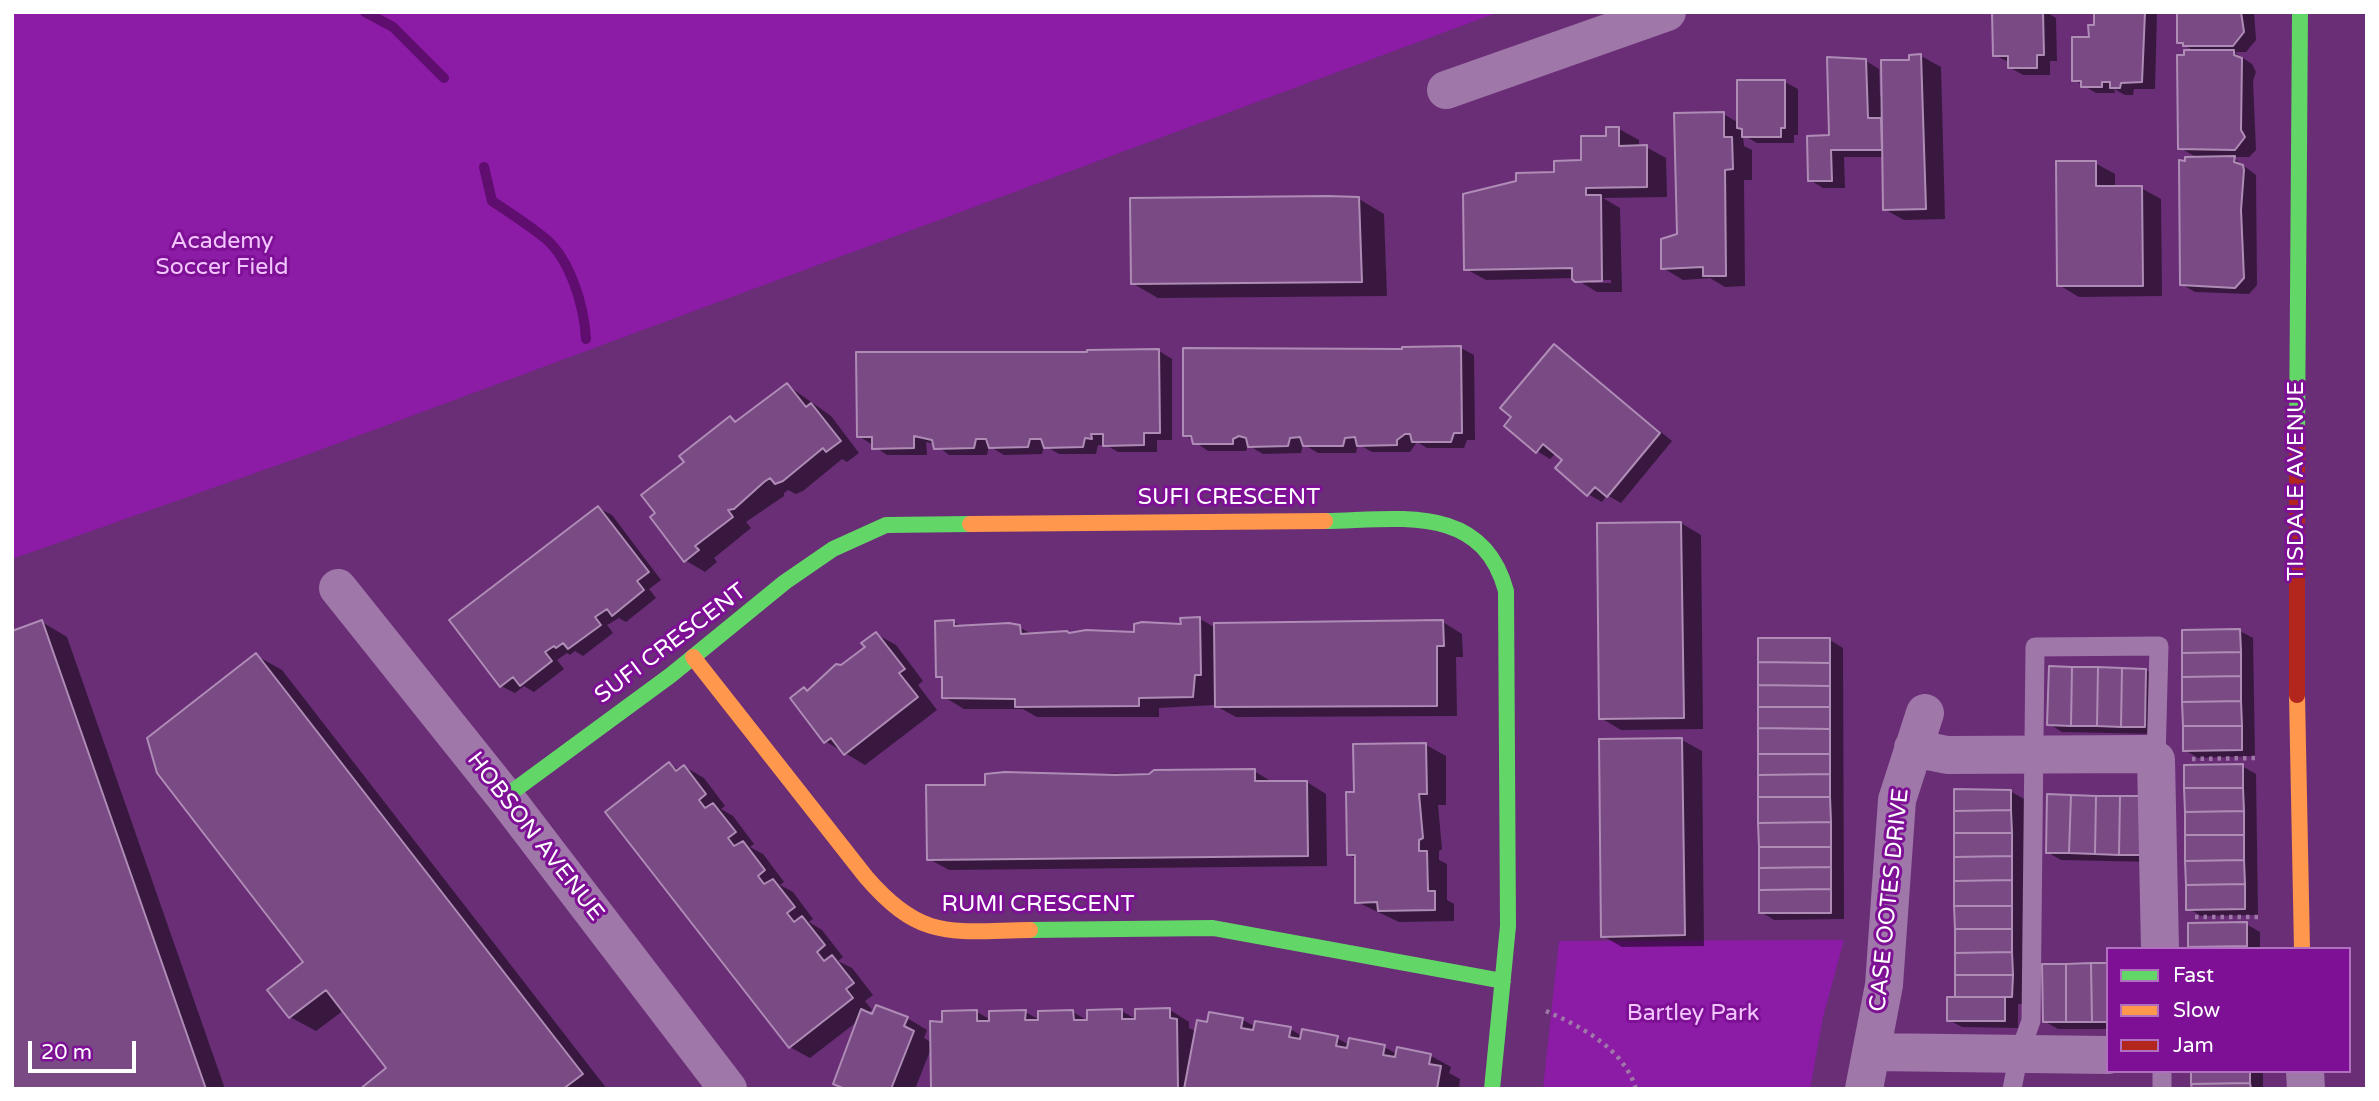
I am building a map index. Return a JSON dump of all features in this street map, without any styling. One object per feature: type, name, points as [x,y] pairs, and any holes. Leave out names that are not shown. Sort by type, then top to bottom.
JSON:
[{"type":"street","points":[[1446,90],[1667,12]]},
{"type":"street","name":"TISDALE AVENUE","points":[[2300,12],[2296,665],[2302,947]]},
{"type":"street","name":"SUFI CRESCENT","points":[[505,797],[694,657],[835,547],[886,525],[1415,520],[1457,526],[1477,538],[1492,555],[1503,575],[1506,591],[1508,926],[1492,1089]]},
{"type":"street","name":"HOBSON AVENUE","points":[[338,587],[505,797],[728,1089]]},
{"type":"street","name":"RUMI CRESCENT","points":[[694,657],[866,877],[890,905],[913,922],[942,930],[1213,928],[1503,981]]},
{"type":"street","name":"CASE OOTES DRIVE","points":[[1867,1071],[1884,985],[1897,800],[1919,730],[1947,755],[2035,755]]},
{"type":"street","points":[[2035,755],[2146,754],[2169,760],[2160,933]]},
{"type":"street","points":[[1867,1071],[2015,1071],[2106,1055]]},
{"type":"lane","points":[[2015,1071],[2031,1021],[2035,647],[2159,646],[2169,760]]},
{"type":"path","points":[[2169,760],[2258,758]]},
{"type":"path","points":[[2160,933],[2261,917]]},
{"type":"path","points":[[1546,1011],[1577,1025],[1605,1045],[1631,1073],[1636,1089]]},
{"type":"green space","name":"Academy Soccer Field","points":[[12,12],[1499,12],[309,454],[12,559]]},
{"type":"green space","name":"Bartley Park","points":[[1844,940],[1823,1017],[1810,1089],[1543,1089],[1559,941]]},
{"type":"building","points":[[1992,12],[2043,12],[2044,55],[2037,55],[2037,68],[2008,68],[2008,56],[1993,56]]},
{"type":"building","points":[[2094,12],[2145,12],[2142,82],[2121,83],[2120,88],[2110,88],[2110,82],[2102,82],[2102,87],[2081,87],[2081,81],[2072,81],[2072,37],[2089,37],[2088,25],[2094,25]]},
{"type":"building","points":[[2177,12],[2241,12],[2244,32],[2233,46],[2183,46],[2183,43],[2177,43]]},
{"type":"building","points":[[2184,50],[2234,50],[2234,55],[2242,58],[2241,130],[2245,137],[2235,150],[2178,149],[2177,55],[2184,55]]},
{"type":"building","points":[[1921,54],[1926,209],[1883,210],[1881,60],[1909,60],[1909,55]]},
{"type":"building","points":[[1827,57],[1866,59],[1868,118],[1881,118],[1882,150],[1831,150],[1832,181],[1808,181],[1807,136],[1829,135]]},
{"type":"building","points":[[1737,80],[1785,80],[1785,128],[1781,128],[1781,137],[1742,137],[1742,129],[1737,128]]},
{"type":"building","points":[[1724,112],[1724,137],[1732,137],[1733,169],[1725,170],[1726,276],[1703,276],[1703,267],[1661,269],[1661,239],[1677,234],[1674,113]]},
{"type":"building","points":[[1606,127],[1619,127],[1619,146],[1647,145],[1647,187],[1586,188],[1586,195],[1601,195],[1602,281],[1575,282],[1572,279],[1572,268],[1464,270],[1463,194],[1516,181],[1516,173],[1554,172],[1554,161],[1581,160],[1581,136],[1606,136]]},
{"type":"building","points":[[2235,156],[2234,162],[2243,165],[2244,170],[2241,210],[2244,278],[2235,288],[2180,285],[2179,160],[2185,161],[2185,157]]},
{"type":"building","points":[[2056,161],[2096,161],[2096,186],[2142,186],[2143,286],[2057,286]]},
{"type":"building","points":[[1359,197],[1362,282],[1131,284],[1130,198]]},
{"type":"building","points":[[1554,344],[1660,433],[1607,497],[1595,487],[1587,496],[1555,468],[1562,460],[1543,444],[1536,453],[1504,426],[1511,417],[1500,408]]},
{"type":"building","points":[[1461,346],[1462,433],[1454,433],[1451,442],[1412,442],[1410,434],[1405,434],[1397,440],[1397,445],[1357,446],[1355,437],[1345,438],[1343,446],[1303,446],[1300,437],[1290,438],[1288,446],[1248,447],[1246,438],[1239,436],[1233,439],[1233,444],[1193,444],[1191,436],[1183,436],[1183,348],[1402,349]]},
{"type":"building","points":[[1159,349],[1160,433],[1144,433],[1144,445],[1103,446],[1103,434],[1091,434],[1092,439],[1085,438],[1083,447],[1044,448],[1041,439],[1030,439],[1028,447],[989,448],[986,439],[976,439],[974,448],[934,449],[932,440],[914,436],[914,448],[872,449],[872,437],[857,437],[856,352],[1087,352]]},
{"type":"building","points":[[787,383],[806,407],[811,403],[841,441],[826,452],[823,448],[783,481],[775,484],[770,478],[764,482],[734,509],[728,510],[733,517],[695,546],[699,550],[684,562],[650,517],[655,513],[641,495],[684,462],[679,456],[730,416],[735,422]]},
{"type":"building","points":[[598,506],[649,572],[637,581],[644,590],[612,616],[607,609],[595,617],[601,625],[568,649],[563,643],[545,652],[552,661],[520,686],[513,677],[500,687],[449,620]]},
{"type":"building","points":[[1681,522],[1684,718],[1599,719],[1597,523]]},
{"type":"building","points":[[1200,617],[1201,675],[1195,675],[1193,697],[1139,698],[1139,706],[1015,707],[1015,699],[942,698],[942,677],[936,677],[935,621],[954,620],[954,626],[1009,623],[1020,625],[1021,634],[1086,630],[1134,632],[1134,624],[1142,622],[1181,624],[1180,618]]},
{"type":"building","points":[[42,620],[206,1089],[12,1089],[12,631]]},
{"type":"building","points":[[1443,620],[1444,646],[1437,646],[1437,706],[1215,707],[1214,623]]},
{"type":"building","points":[[2240,629],[2241,652],[2182,653],[2182,630]]},
{"type":"building","points":[[876,632],[905,669],[899,673],[918,697],[844,755],[831,738],[824,743],[790,698],[804,687],[807,691],[836,664],[841,665],[865,647],[861,643]]},
{"type":"building","points":[[1758,638],[1830,638],[1830,663],[1758,662]]},
{"type":"building","points":[[2241,652],[2241,676],[2182,677],[2182,653]]},
{"type":"building","points":[[256,653],[583,1074],[563,1089],[360,1089],[386,1068],[326,990],[289,1018],[267,990],[303,962],[157,773],[147,738]]},
{"type":"building","points":[[1758,662],[1830,663],[1830,686],[1758,685]]},
{"type":"building","points":[[2049,666],[2072,667],[2071,726],[2047,725]]},
{"type":"building","points":[[2072,667],[2098,667],[2097,726],[2071,726]]},
{"type":"building","points":[[2098,667],[2122,668],[2121,727],[2097,726]]},
{"type":"building","points":[[2122,668],[2146,669],[2145,727],[2121,727]]},
{"type":"building","points":[[2241,676],[2241,701],[2182,702],[2182,677]]},
{"type":"building","points":[[1758,685],[1830,686],[1830,707],[1758,707]]},
{"type":"building","points":[[2241,701],[2242,726],[2183,726],[2182,702]]},
{"type":"building","points":[[1758,707],[1830,707],[1830,729],[1758,728]]},
{"type":"building","points":[[2183,726],[2242,726],[2242,750],[2183,751]]},
{"type":"building","points":[[1758,728],[1830,729],[1830,754],[1758,754]]},
{"type":"building","points":[[1682,738],[1685,935],[1601,937],[1599,739]]},
{"type":"building","points":[[1426,743],[1427,794],[1419,794],[1423,838],[1419,840],[1419,851],[1427,851],[1428,891],[1435,891],[1435,910],[1378,911],[1377,902],[1355,903],[1355,855],[1347,855],[1346,792],[1354,792],[1353,744]]},
{"type":"building","points":[[1758,754],[1830,754],[1830,774],[1758,775]]},
{"type":"building","points":[[669,762],[676,771],[684,765],[706,794],[699,800],[705,808],[713,803],[736,832],[728,838],[734,846],[743,841],[765,870],[758,876],[764,884],[773,879],[795,907],[787,913],[794,922],[802,916],[825,945],[817,952],[824,961],[832,955],[854,983],[846,989],[853,998],[789,1048],[605,812]]},
{"type":"building","points":[[2243,764],[2243,788],[2184,788],[2184,765]]},
{"type":"building","points":[[1255,769],[1255,781],[1307,781],[1308,856],[927,860],[926,785],[985,785],[985,774],[1005,772],[1115,775],[1149,774],[1154,770]]},
{"type":"building","points":[[1830,774],[1830,797],[1758,797],[1758,775]]},
{"type":"building","points":[[2184,788],[2243,788],[2244,811],[2185,812]]},
{"type":"building","points":[[1954,789],[2011,790],[2011,810],[1954,811]]},
{"type":"building","points":[[2047,794],[2071,795],[2069,853],[2046,853]]},
{"type":"building","points":[[2071,795],[2096,796],[2095,854],[2069,853]]},
{"type":"building","points":[[2096,796],[2120,796],[2119,855],[2095,854]]},
{"type":"building","points":[[2120,796],[2145,796],[2144,855],[2119,855]]},
{"type":"building","points":[[1758,797],[1830,797],[1831,822],[1758,823]]},
{"type":"building","points":[[2011,810],[2012,833],[1954,833],[1954,811]]},
{"type":"building","points":[[2244,811],[2244,835],[2185,835],[2185,812]]},
{"type":"building","points":[[1831,822],[1831,847],[1759,847],[1758,823]]},
{"type":"building","points":[[1954,833],[2012,833],[2012,856],[1954,857]]},
{"type":"building","points":[[2185,835],[2244,835],[2244,860],[2185,861]]},
{"type":"building","points":[[1759,847],[1831,847],[1831,867],[1759,868]]},
{"type":"building","points":[[2012,856],[2012,880],[1954,881],[1954,857]]},
{"type":"building","points":[[2244,860],[2245,884],[2186,885],[2185,861]]},
{"type":"building","points":[[1831,867],[1831,889],[1759,890],[1759,868]]},
{"type":"building","points":[[2012,880],[2012,906],[1954,906],[1954,881]]},
{"type":"building","points":[[2245,884],[2245,909],[2186,910],[2186,885]]},
{"type":"building","points":[[1831,889],[1831,913],[1759,913],[1759,890]]},
{"type":"building","points":[[1954,906],[2012,906],[2012,929],[1955,929]]},
{"type":"building","points":[[2247,922],[2247,946],[2188,947],[2188,923]]},
{"type":"building","points":[[1955,929],[2012,929],[2012,952],[1955,953]]},
{"type":"building","points":[[2012,952],[2013,975],[1955,975],[1955,953]]},
{"type":"building","points":[[2091,963],[2106,963],[2106,1022],[2092,1022]]},
{"type":"building","points":[[2091,963],[2092,1022],[2066,1022],[2066,964]]},
{"type":"building","points":[[2042,964],[2066,964],[2066,1022],[2043,1022]]},
{"type":"building","points":[[1955,975],[2013,975],[2012,997],[1955,997]]},
{"type":"building","points":[[1947,997],[2005,997],[2005,1021],[1947,1021]]},
{"type":"building","points":[[876,1005],[908,1017],[904,1026],[914,1031],[891,1089],[845,1089],[833,1084],[861,1009],[872,1014]]},
{"type":"building","points":[[1170,1008],[1170,1018],[1177,1019],[1178,1089],[931,1089],[930,1021],[942,1022],[942,1011],[977,1010],[977,1021],[989,1021],[989,1011],[1026,1010],[1025,1020],[1038,1020],[1038,1011],[1073,1010],[1074,1020],[1087,1020],[1087,1010],[1122,1009],[1122,1019],[1135,1019],[1135,1009]]},
{"type":"building","points":[[1209,1012],[1243,1018],[1241,1028],[1253,1030],[1255,1021],[1291,1027],[1289,1037],[1300,1039],[1302,1029],[1338,1036],[1336,1046],[1347,1048],[1349,1038],[1385,1045],[1383,1055],[1395,1057],[1397,1047],[1431,1054],[1429,1064],[1441,1066],[1437,1089],[1184,1089],[1197,1020],[1207,1022]]},
{"type":"building","points":[[2191,1073],[2250,1073],[2250,1083],[2191,1084]]},
{"type":"building","points":[[2250,1083],[2251,1089],[2192,1089],[2191,1084]]},
{"type":"waterway","points":[[365,12],[393,27],[444,78]]},
{"type":"waterway","points":[[484,167],[492,201],[546,239],[563,259],[575,285],[586,339]]},
{"type":"traffic: fast","points":[[2297,437],[2300,12]]},
{"type":"traffic: fast","points":[[1325,521],[1408,519],[1434,522],[1457,529],[1478,542],[1494,562],[1506,591],[1508,926],[1492,1089]]},
{"type":"traffic: fast","points":[[505,797],[671,675],[785,582],[833,549],[886,525],[970,524]]},
{"type":"traffic: fast","points":[[1030,930],[1213,928],[1503,981]]},
{"type":"traffic: slow","points":[[970,524],[1325,521]]},
{"type":"traffic: slow","points":[[693,657],[866,877],[904,913],[922,923],[959,931],[1030,930]]},
{"type":"traffic: slow","points":[[2297,695],[2302,947]]},
{"type":"traffic: jam","points":[[2297,437],[2297,695]]}]
